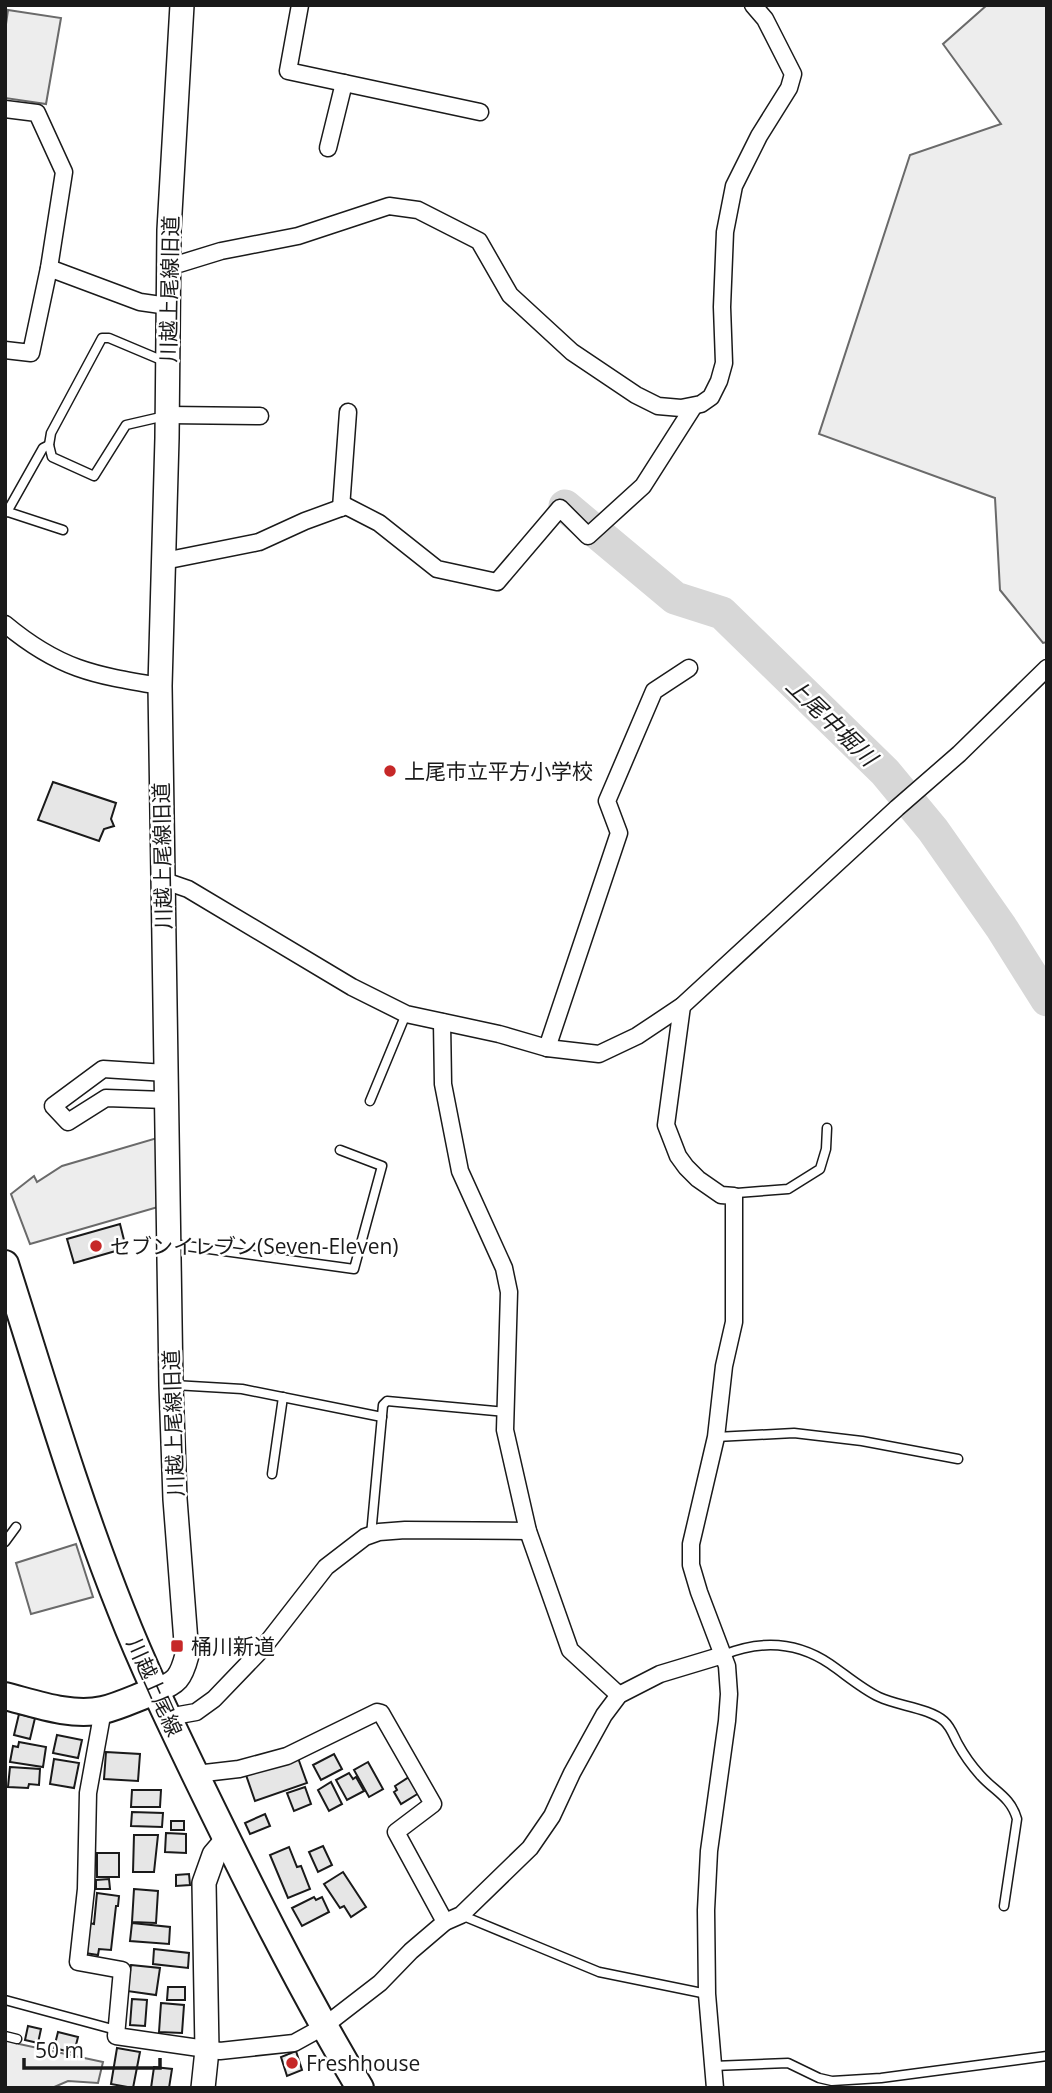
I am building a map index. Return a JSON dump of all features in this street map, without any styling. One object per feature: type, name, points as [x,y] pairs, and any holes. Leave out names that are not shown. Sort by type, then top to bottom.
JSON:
[{"type":"main road","name":"川越上尾線","points":[[7,1274],[83,1508],[155,1691],[226,1841],[323,2027],[360,2088]]},
{"type":"main road","points":[[5,1696],[63,1711],[103,1710],[155,1691]]},
{"type":"street","name":"川越上尾線旧道","points":[[155,1691],[171,1685],[182,1674],[187,1655],[175,1499],[171,1385],[160,687],[169,267],[182,5]]},
{"type":"street","points":[[300,5],[288,71],[480,112]]},
{"type":"street","points":[[169,267],[221,251],[298,236],[389,206],[418,209],[479,241],[510,295],[572,352],[636,395],[658,406],[681,408],[701,404],[710,397],[719,381],[724,363],[722,307],[725,232],[734,186],[759,136],[789,88],[793,74],[765,19],[753,5]]},
{"type":"street","points":[[328,148],[344,83]]},
{"type":"street","points":[[5,109],[37,113],[64,172],[49,268],[31,354],[5,350]]},
{"type":"street","points":[[49,268],[140,302],[168,306]]},
{"type":"street","points":[[164,561],[259,542],[346,506],[379,523],[437,569],[497,582],[560,508],[588,536],[643,486],[694,406]]},
{"type":"street","points":[[341,508],[348,412]]},
{"type":"street","points":[[167,415],[260,416]]},
{"type":"street","points":[[5,624],[31,646],[61,662],[96,676],[160,687]]},
{"type":"street","points":[[547,1048],[619,833],[607,800],[654,691],[689,668]]},
{"type":"street","points":[[162,880],[188,889],[352,987],[406,1014],[499,1034],[547,1048],[599,1054],[637,1036],[682,1006],[1044,676]]},
{"type":"street","points":[[682,1006],[666,1125],[678,1156],[698,1179],[721,1195],[734,1196],[734,1322],[724,1366],[716,1437],[691,1544],[691,1565],[727,1666],[729,1694],[709,1852],[706,1910],[707,1994],[715,2088]]},
{"type":"street","points":[[442,1022],[443,1084],[456,1159],[504,1268],[509,1292],[505,1430],[528,1531],[570,1650],[619,1695]]},
{"type":"street","points":[[166,1073],[103,1069],[53,1106],[68,1122],[106,1098],[166,1100]]},
{"type":"street","points":[[168,1717],[196,1712],[214,1699],[263,1648],[326,1567],[365,1537],[405,1530],[528,1531]]},
{"type":"street","points":[[103,1710],[88,1793],[86,1889],[78,1962],[122,1970],[116,2036],[220,2052],[294,2043],[323,2027],[380,1983],[411,1951],[446,1922],[461,1915],[530,1848],[552,1816],[604,1714],[619,1695],[660,1674],[723,1655]]},
{"type":"street","points":[[195,1774],[239,1769],[286,1756],[377,1712],[381,1713],[433,1804],[396,1832],[446,1922]]},
{"type":"street","points":[[203,2088],[207,2050],[204,1883],[214,1855],[226,1841]]},
{"type":"lane","points":[[167,415],[126,425],[94,476],[52,457],[49,445],[51,433],[102,338],[109,338],[168,363]]},
{"type":"lane","points":[[49,445],[43,448],[6,512],[64,530]]},
{"type":"lane","points":[[370,1101],[406,1014]]},
{"type":"lane","points":[[734,1196],[737,1193],[788,1189],[820,1169],[826,1149],[827,1128]]},
{"type":"lane","points":[[169,1244],[355,1269],[383,1166],[340,1150]]},
{"type":"lane","points":[[171,1385],[230,1387],[382,1417]]},
{"type":"lane","points":[[272,1474],[284,1397]]},
{"type":"lane","points":[[371,1535],[383,1405],[387,1401],[506,1412]]},
{"type":"lane","points":[[716,1437],[794,1433],[862,1441],[958,1460]]},
{"type":"lane","points":[[5,1542],[16,1527]]},
{"type":"lane","points":[[723,1655],[743,1647],[758,1645],[778,1644],[797,1649],[828,1662],[877,1696],[932,1714],[944,1722],[982,1777],[1014,1807],[1017,1819],[1004,1906]]},
{"type":"lane","points":[[461,1915],[599,1972],[707,1994]]},
{"type":"lane","points":[[5,2000],[116,2030]]},
{"type":"lane","points":[[5,2036],[17,2039]]},
{"type":"lane","points":[[713,2066],[788,2063],[819,2078],[832,2081],[881,2078],[1047,2056]]},
{"type":"shaded area","points":[[987,5],[1047,5],[1047,642],[1043,643],[1000,590],[995,498],[819,434],[910,155],[1001,124],[943,44]]},
{"type":"shaded area","points":[[8,10],[61,18],[46,104],[5,98],[5,31]]},
{"type":"shaded area","points":[[157,1138],[158,1207],[30,1244],[11,1194],[34,1176],[37,1182],[62,1166]]},
{"type":"shaded area","points":[[76,1544],[93,1597],[31,1614],[16,1563]]},
{"type":"shaded area","points":[[5,2032],[20,2036],[19,2044],[103,2062],[98,2083],[68,2081],[52,2088],[5,2088]]},
{"type":"building","points":[[53,782],[116,803],[111,819],[114,826],[104,829],[99,841],[38,820]]},
{"type":"building","points":[[120,1224],[126,1248],[74,1263],[67,1239]]},
{"type":"building","points":[[19,1714],[35,1718],[30,1739],[14,1735]]},
{"type":"building","points":[[57,1735],[82,1740],[78,1758],[53,1753]]},
{"type":"building","points":[[19,1742],[46,1747],[43,1767],[10,1762],[13,1746],[18,1747]]},
{"type":"building","points":[[106,1752],[140,1754],[138,1781],[104,1779]]},
{"type":"building","points":[[334,1754],[342,1769],[321,1780],[313,1765]]},
{"type":"building","points":[[298,1758],[307,1783],[255,1801],[246,1775]]},
{"type":"building","points":[[54,1759],[79,1763],[74,1788],[50,1784]]},
{"type":"building","points":[[368,1762],[383,1789],[369,1797],[354,1770]]},
{"type":"building","points":[[10,1767],[40,1769],[39,1785],[29,1784],[28,1788],[8,1787]]},
{"type":"building","points":[[349,1773],[353,1779],[356,1777],[364,1791],[347,1800],[336,1780]]},
{"type":"building","points":[[409,1777],[419,1793],[401,1804],[394,1792],[397,1790],[395,1786]]},
{"type":"building","points":[[331,1782],[342,1804],[329,1811],[318,1790]]},
{"type":"building","points":[[305,1787],[311,1804],[294,1811],[287,1793]]},
{"type":"building","points":[[132,1790],[161,1790],[160,1807],[131,1807]]},
{"type":"building","points":[[132,1812],[163,1813],[162,1827],[131,1826]]},
{"type":"building","points":[[265,1814],[270,1826],[250,1834],[245,1823]]},
{"type":"building","points":[[171,1821],[184,1821],[184,1830],[171,1830]]},
{"type":"building","points":[[166,1833],[186,1834],[186,1853],[165,1852]]},
{"type":"building","points":[[134,1835],[158,1835],[154,1872],[133,1872]]},
{"type":"building","points":[[323,1846],[332,1865],[318,1872],[309,1852]]},
{"type":"building","points":[[289,1847],[297,1867],[301,1866],[310,1889],[288,1898],[270,1855]]},
{"type":"building","points":[[97,1853],[119,1853],[119,1877],[97,1877]]},
{"type":"building","points":[[343,1872],[366,1907],[351,1917],[344,1906],[340,1908],[324,1884]]},
{"type":"building","points":[[189,1874],[190,1885],[176,1886],[176,1875]]},
{"type":"building","points":[[109,1879],[110,1889],[96,1889],[96,1880]]},
{"type":"building","points":[[134,1889],[158,1891],[156,1923],[132,1922]]},
{"type":"building","points":[[97,1893],[119,1896],[111,1950],[99,1949],[98,1955],[85,1953],[89,1923],[94,1924]]},
{"type":"building","points":[[314,1897],[316,1900],[322,1897],[329,1912],[302,1926],[292,1908]]},
{"type":"building","points":[[132,1923],[170,1927],[169,1944],[130,1941]]},
{"type":"building","points":[[154,1949],[189,1953],[188,1968],[153,1964]]},
{"type":"building","points":[[131,1965],[160,1968],[156,1995],[127,1991]]},
{"type":"building","points":[[168,1987],[185,1987],[185,2000],[167,2000]]},
{"type":"building","points":[[132,1999],[147,2000],[145,2026],[130,2025]]},
{"type":"building","points":[[161,2003],[184,2005],[182,2033],[159,2032]]},
{"type":"building","points":[[28,2026],[41,2029],[38,2043],[25,2040]]},
{"type":"building","points":[[58,2032],[78,2037],[74,2053],[54,2048]]},
{"type":"building","points":[[117,2048],[140,2052],[133,2088],[111,2084]]},
{"type":"building","name":"Freshhouse","points":[[296,2051],[302,2070],[287,2076],[281,2057]]},
{"type":"building","points":[[154,2067],[172,2069],[169,2088],[151,2088]]},
{"type":"waterway","name":"上尾中堀川","points":[[565,506],[675,598],[722,613],[885,772],[933,830],[1001,927],[1047,1000]]},
{"type":"place","name":"上尾市立平方小学校","points":[[390,771]]},
{"type":"place","name":"セブンイレブン(Seven-Eleven)","points":[[96,1246]]},
{"type":"place","name":"桶川新道","points":[[177,1646]]},
{"type":"place","name":"Freshhouse","points":[[292,2063]]}]
